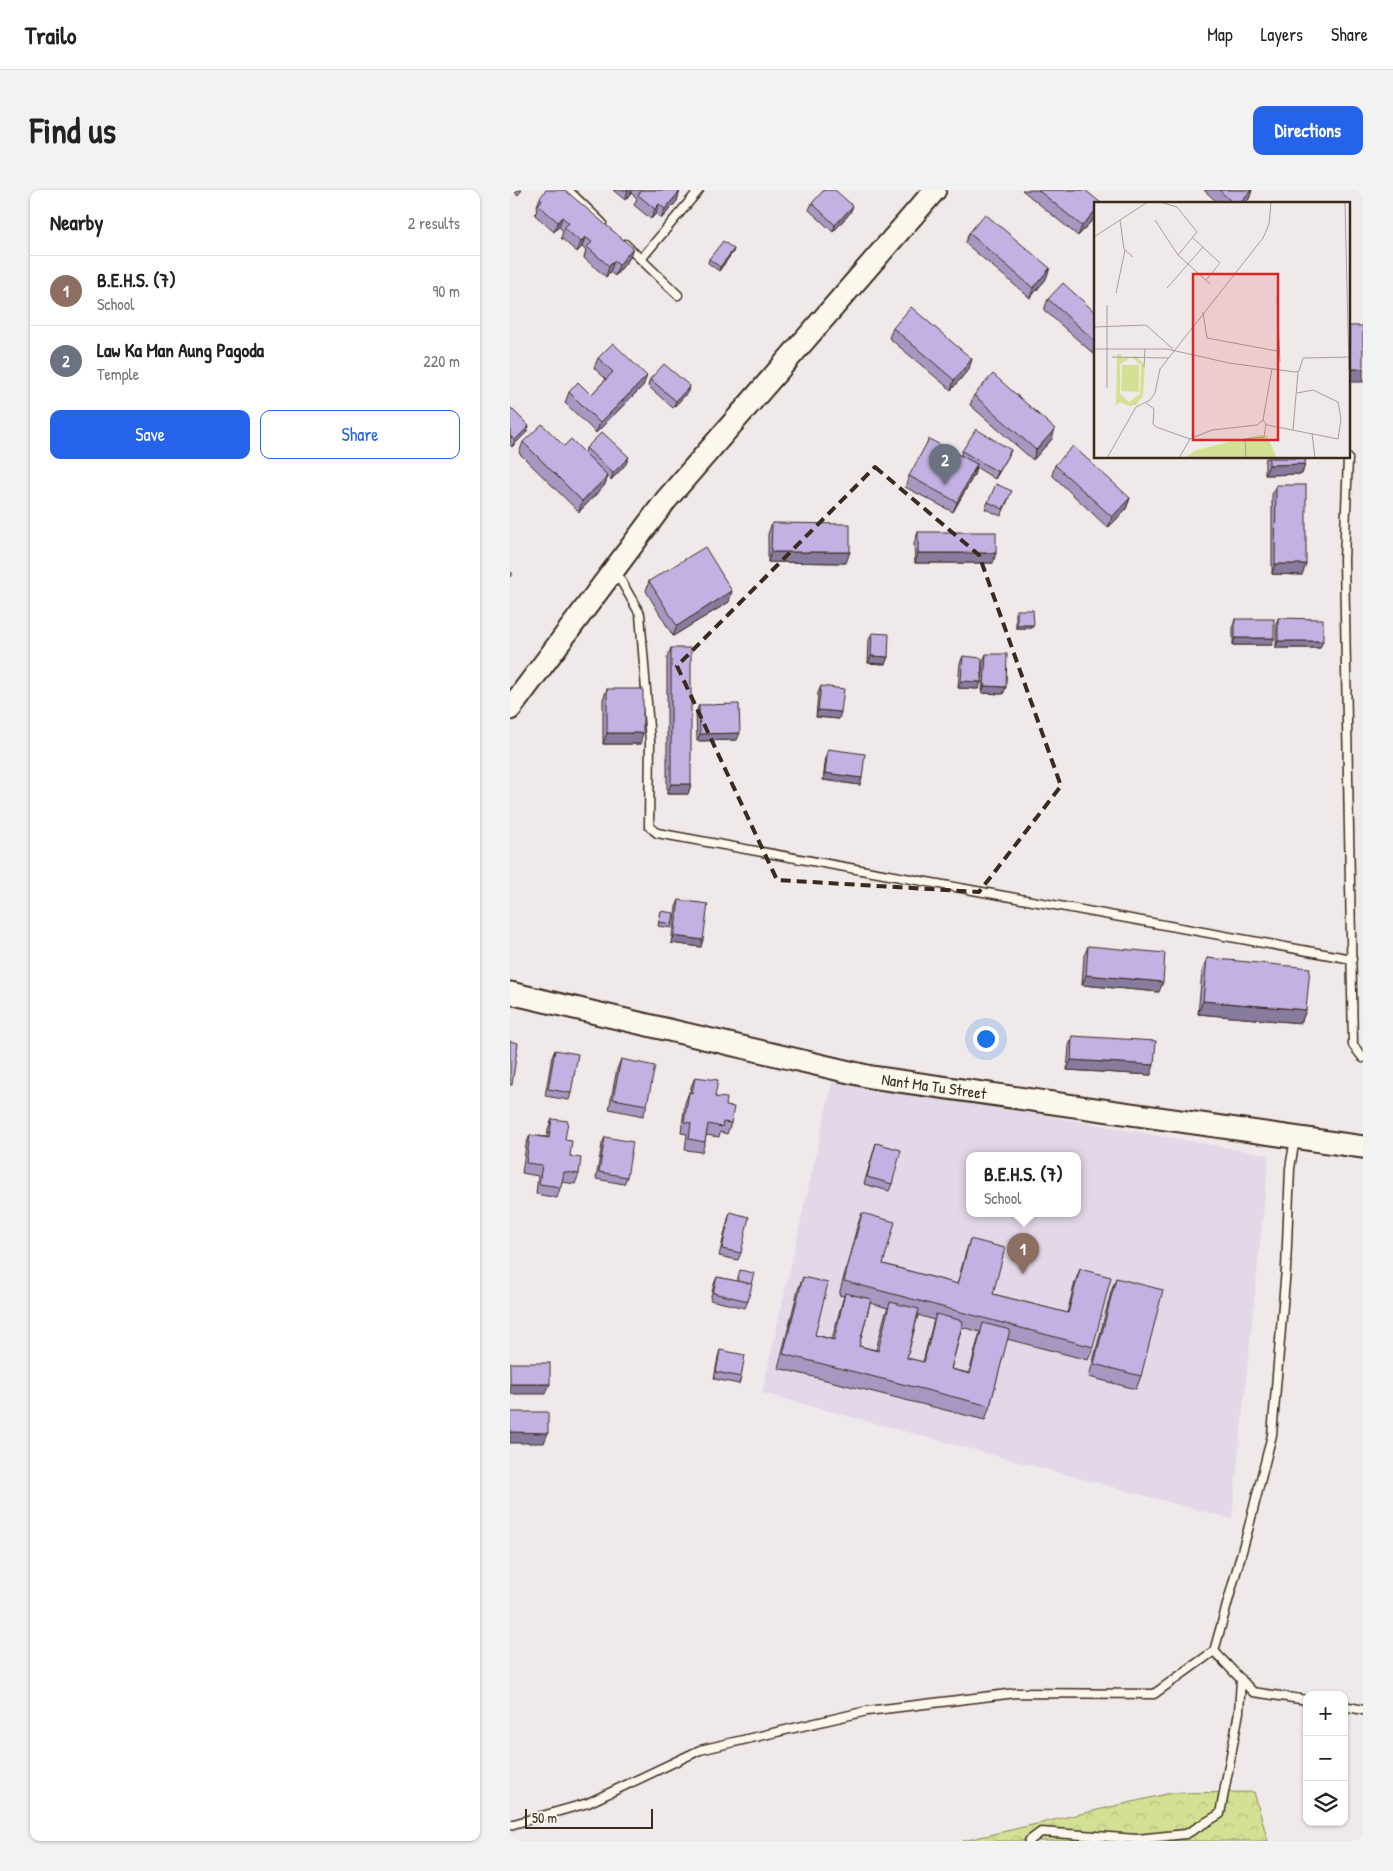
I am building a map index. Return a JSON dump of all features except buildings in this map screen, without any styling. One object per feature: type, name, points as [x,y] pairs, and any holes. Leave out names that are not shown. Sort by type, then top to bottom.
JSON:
[{"type":"street","points":[[510,709],[666,500],[934,190]]},
{"type":"street","name":"Nant Ma Tu Street","points":[[510,993],[871,1077],[1363,1147]]},
{"type":"lane","points":[[568,190],[606,226]]},
{"type":"lane","points":[[641,259],[699,190]]},
{"type":"lane","points":[[620,239],[678,295]]},
{"type":"lane","points":[[1348,459],[1344,560],[1353,1045],[1363,1058]]},
{"type":"lane","points":[[614,569],[640,614],[650,741],[648,826],[657,833],[1352,959]]},
{"type":"lane","points":[[510,1825],[588,1802],[700,1750],[867,1710],[1016,1693],[1154,1694],[1214,1651],[1248,1530],[1272,1434],[1286,1269],[1290,1168],[1295,1137]]},
{"type":"lane","points":[[1214,1651],[1253,1692],[1303,1699]]},
{"type":"lane","points":[[1029,1841],[1041,1832],[1137,1839],[1186,1834],[1220,1814],[1239,1712],[1241,1679]]},
{"type":"lane","points":[[1348,1707],[1363,1710]]},
{"type":"highlighted area","points":[[875,467],[979,555],[1061,786],[979,892],[777,880],[677,666]]},
{"type":"shaded area","points":[[833,1078],[1269,1155],[1232,1519],[762,1393]]},
{"type":"green space","points":[[1254,1792],[1268,1841],[963,1841],[1171,1793]]},
{"type":"place","name":"Law Ka Man Aung Pagoda","points":[[945,485]]},
{"type":"place","name":"B.E.H.S. (7)","points":[[1023,1274]]}]
